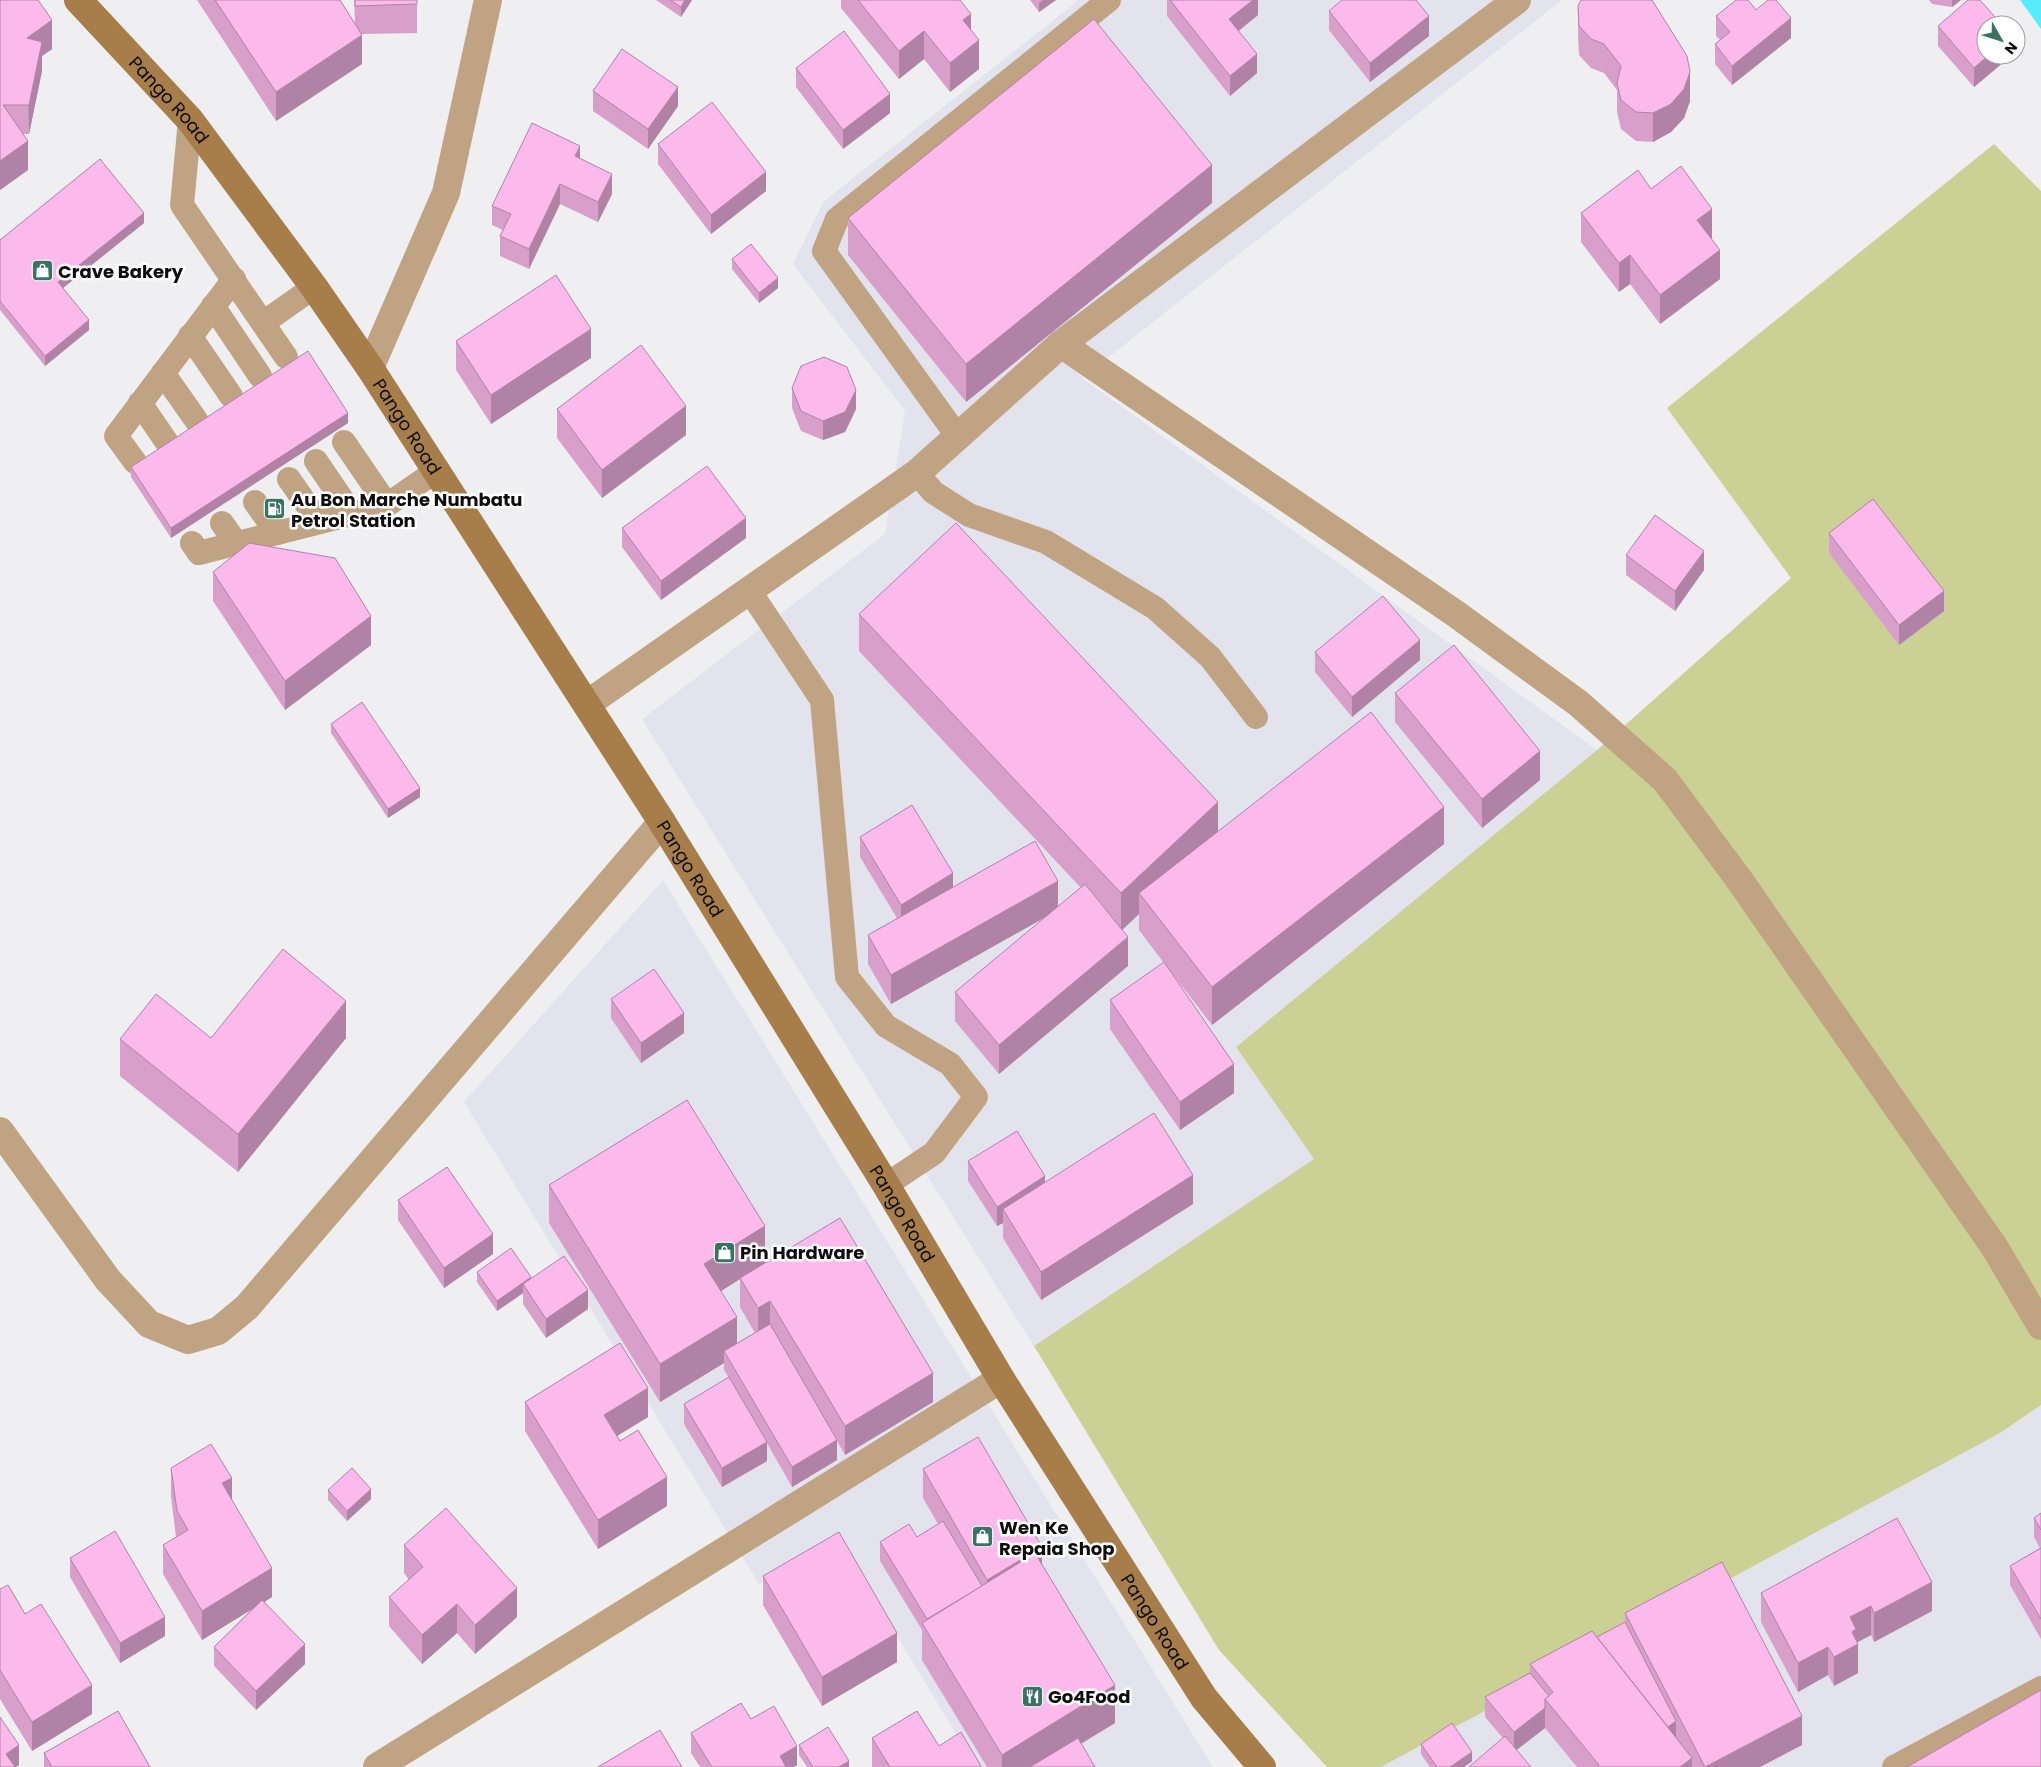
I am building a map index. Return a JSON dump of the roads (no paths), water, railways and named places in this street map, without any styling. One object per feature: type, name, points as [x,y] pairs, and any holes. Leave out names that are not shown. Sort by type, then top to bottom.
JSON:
[{"type":"street","name":"Pango Road","points":[[78,0],[190,120],[314,287],[370,368],[662,822],[886,1185],[1001,1379],[1204,1698],[1262,1767]]},
{"type":"street","points":[[370,368],[446,193],[488,0]]},
{"type":"street","points":[[587,704],[917,473],[1061,344],[1517,0]]},
{"type":"street","points":[[1061,344],[1456,614],[1578,704],[1665,780],[1738,878],[1996,1248],[2041,1326]]},
{"type":"street","points":[[0,1131],[108,1280],[149,1324],[188,1340],[218,1331],[247,1307],[662,822]]},
{"type":"street","points":[[377,1767],[1001,1379]]},
{"type":"lane","points":[[958,436],[824,251],[837,219],[1109,0]]},
{"type":"lane","points":[[190,120],[182,205],[286,357]]},
{"type":"lane","points":[[135,462],[116,436],[234,279]]},
{"type":"lane","points":[[263,323],[314,287]]},
{"type":"lane","points":[[213,306],[260,376]]},
{"type":"lane","points":[[190,336],[231,396]]},
{"type":"lane","points":[[163,373],[196,420]]},
{"type":"lane","points":[[140,403],[166,440]]},
{"type":"lane","points":[[344,442],[387,505]]},
{"type":"lane","points":[[316,461],[352,514]]},
{"type":"lane","points":[[192,543],[199,553],[387,505],[436,471]]},
{"type":"lane","points":[[917,473],[933,492],[969,515],[1046,542],[1155,608],[1210,657],[1256,717]]},
{"type":"lane","points":[[289,479],[319,522]]},
{"type":"lane","points":[[255,502],[277,533]]},
{"type":"lane","points":[[222,523],[236,543]]},
{"type":"lane","points":[[749,590],[822,700],[847,977],[886,1026],[950,1064],[976,1097],[934,1153],[886,1185]]},
{"type":"lane","points":[[1894,1767],[2041,1688]]},
{"type":"water","points":[[2020,0],[2041,0],[2041,29]]},
{"type":"place","name":"Crave Bakery","points":[[42,271]]},
{"type":"place","name":"Au Bon Marche Numbatu Petrol Station","points":[[275,509]]},
{"type":"place","name":"Pin Hardware","points":[[724,1252]]},
{"type":"place","name":"Wen Ke Repaia Shop","points":[[983,1537]]},
{"type":"place","name":"Go4Food","points":[[1032,1696]]}]
